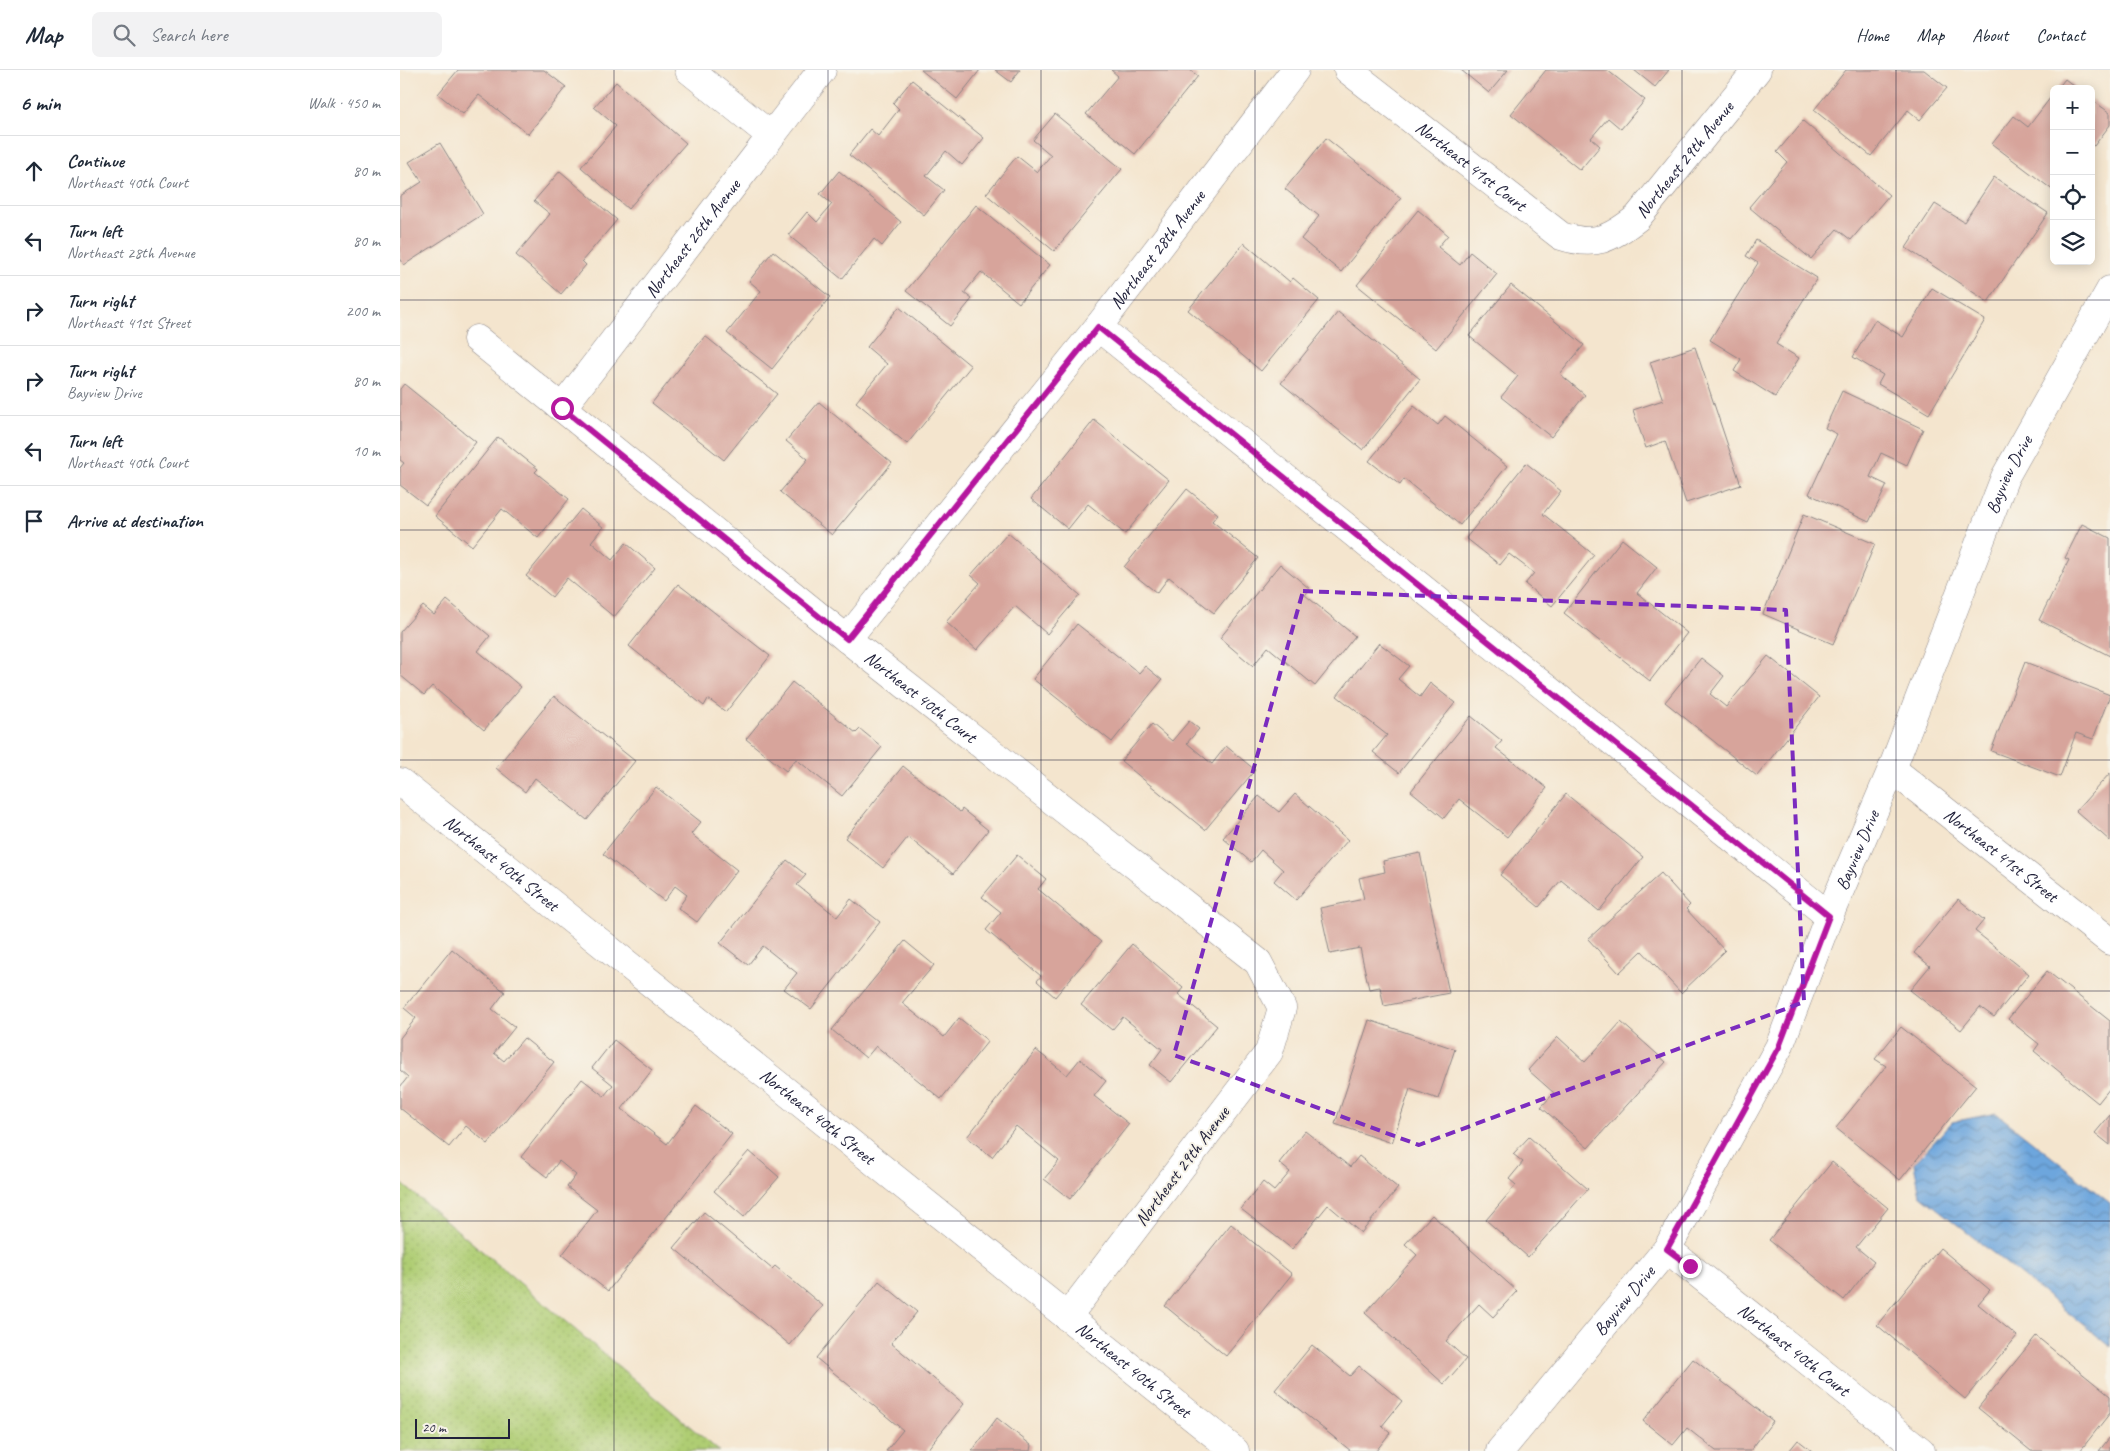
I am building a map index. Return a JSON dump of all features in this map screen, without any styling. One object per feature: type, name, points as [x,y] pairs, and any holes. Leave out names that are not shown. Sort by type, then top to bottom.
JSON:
[{"type":"street","points":[[689,70],[770,136]]},
{"type":"street","name":"Northeast 26th Avenue","points":[[562,408],[822,70]]},
{"type":"street","name":"Northeast 28th Avenue","points":[[847,639],[1098,327],[1295,70]]},
{"type":"street","name":"Northeast 41st Court","points":[[1348,70],[1561,236],[1581,242],[1602,239]]},
{"type":"street","name":"Northeast 29th Avenue","points":[[1602,239],[1620,231],[1637,218],[1757,70]]},
{"type":"street","name":"Bayview Drive","points":[[1500,1451],[1667,1249],[1779,1047],[1829,916],[1892,769],[2005,477],[2110,290]]},
{"type":"street","points":[[1098,327],[1829,916]]},
{"type":"street","name":"Northeast 40th Court","points":[[477,339],[847,639],[1258,962],[1282,1008]]},
{"type":"street","name":"Northeast 41st Street","points":[[1892,769],[2110,941]]},
{"type":"street","name":"Northeast 40th Street","points":[[400,782],[1235,1451]]},
{"type":"street","name":"Northeast 29th Avenue","points":[[1067,1317],[1269,1052],[1282,1008]]},
{"type":"street","name":"Northeast 40th Court","points":[[1667,1249],[1921,1451]]},
{"type":"highlighted area","points":[[1303,591],[1786,610],[1804,1002],[1419,1145],[1174,1055]]},
{"type":"green space","points":[[400,1182],[719,1451],[400,1451]]},
{"type":"water","points":[[1996,1113],[2110,1203],[2110,1346],[1920,1195],[1914,1164],[1952,1122]]},
{"type":"building","points":[[458,70],[544,70],[566,87],[528,134],[479,95],[463,114],[438,94]]},
{"type":"building","points":[[921,70],[980,70],[957,99]]},
{"type":"building","points":[[995,70],[1020,70],[1011,82]]},
{"type":"building","points":[[1111,70],[1190,70],[1198,76],[1135,154],[1086,114],[1118,76]]},
{"type":"building","points":[[1461,70],[1508,70],[1489,93]]},
{"type":"building","points":[[1546,70],[1607,70],[1645,100],[1621,129],[1608,118],[1591,138],[1600,146],[1580,170],[1511,114]]},
{"type":"building","points":[[1634,70],[1669,70],[1655,87]]},
{"type":"building","points":[[1846,70],[1924,70],[1947,88],[1920,120],[1908,110],[1871,156],[1814,110]]},
{"type":"building","points":[[2065,79],[2073,85],[2060,85]]},
{"type":"building","points":[[912,80],[984,138],[962,165],[946,151],[926,176],[944,190],[924,215],[849,155],[870,129],[878,136],[899,109],[893,103]]},
{"type":"building","points":[[616,82],[686,143],[628,209],[581,167],[616,126],[594,107]]},
{"type":"building","points":[[2050,98],[2050,188],[1992,144],[2014,116],[2028,127]]},
{"type":"building","points":[[2095,102],[2110,113],[2110,125],[2095,145]]},
{"type":"building","points":[[1055,114],[1122,169],[1054,251],[986,194],[1017,156],[1037,172],[1051,155],[1033,140]]},
{"type":"building","points":[[1803,121],[1889,195],[1851,240],[1837,229],[1811,259],[1749,207],[1787,162],[1777,152]]},
{"type":"building","points":[[1326,138],[1401,198],[1341,272],[1301,239],[1319,216],[1285,189]]},
{"type":"building","points":[[440,143],[483,214],[404,265],[400,258],[400,196],[422,182],[409,162]]},
{"type":"building","points":[[560,171],[617,220],[582,261],[586,265],[561,294],[516,255],[550,214],[534,201]]},
{"type":"building","points":[[839,171],[901,222],[882,246],[874,239],[842,279],[788,235],[807,212],[817,222],[832,204],[820,194]]},
{"type":"building","points":[[1994,177],[2048,213],[1988,302],[1906,248],[1935,204],[1964,222]]},
{"type":"building","points":[[976,205],[1050,265],[1019,303],[981,272],[964,293],[972,299],[950,326],[906,291]]},
{"type":"building","points":[[1418,210],[1448,235],[1438,247],[1460,265],[1470,252],[1497,274],[1436,349],[1357,285]]},
{"type":"building","points":[[1756,240],[1817,278],[1776,344],[1799,358],[1775,397],[1734,371],[1741,359],[1710,340],[1758,263],[1746,256]]},
{"type":"building","points":[[1244,243],[1290,282],[1293,278],[1319,300],[1261,371],[1188,310]]},
{"type":"building","points":[[773,251],[830,297],[772,369],[727,333],[761,291],[749,281]]},
{"type":"building","points":[[1511,285],[1584,345],[1560,374],[1585,395],[1551,437],[1501,397],[1518,376],[1469,336]]},
{"type":"building","points":[[1932,288],[1985,320],[1929,414],[1878,384],[1883,375],[1853,357],[1875,320],[1903,337]]},
{"type":"building","points":[[899,307],[971,366],[907,444],[856,402],[887,364],[867,347]]},
{"type":"building","points":[[1338,312],[1420,379],[1363,450],[1281,383]]},
{"type":"building","points":[[705,336],[777,394],[724,460],[652,403]]},
{"type":"building","points":[[1695,347],[1741,485],[1686,503],[1665,441],[1646,448],[1633,410],[1663,400],[1650,362]]},
{"type":"building","points":[[404,384],[476,442],[426,505],[400,485],[400,468],[404,463],[400,460],[400,389]]},
{"type":"building","points":[[1842,391],[1923,429],[1907,465],[1881,453],[1870,477],[1887,485],[1869,522],[1809,494],[1837,434],[1825,428]]},
{"type":"building","points":[[819,402],[892,463],[832,535],[780,492],[808,459],[786,441]]},
{"type":"building","points":[[1414,406],[1438,425],[1445,416],[1507,466],[1460,525],[1404,479],[1400,485],[1369,461]]},
{"type":"building","points":[[1094,420],[1169,480],[1125,534],[1088,504],[1068,529],[1031,499]]},
{"type":"building","points":[[498,437],[538,469],[535,472],[569,499],[538,538],[502,509],[472,546],[435,516]]},
{"type":"building","points":[[1526,463],[1561,491],[1543,514],[1594,555],[1552,606],[1525,584],[1534,573],[1509,554],[1500,565],[1466,538]]},
{"type":"building","points":[[1187,489],[1218,514],[1212,521],[1258,558],[1214,613],[1169,577],[1157,593],[1124,567]]},
{"type":"building","points":[[581,509],[603,527],[591,542],[612,560],[626,543],[655,568],[614,617],[567,578],[552,597],[526,576]]},
{"type":"building","points":[[1804,514],[1875,544],[1833,644],[1763,614]]},
{"type":"building","points":[[2082,524],[2110,538],[2110,656],[2039,620],[2069,560],[2065,558]]},
{"type":"building","points":[[1008,533],[1080,595],[1047,634],[1015,606],[977,650],[946,622],[980,583],[971,575]]},
{"type":"building","points":[[1622,539],[1657,567],[1637,593],[1687,633],[1650,681],[1564,613]]},
{"type":"building","points":[[1280,564],[1310,589],[1305,595],[1355,636],[1315,686],[1268,647],[1253,666],[1220,638]]},
{"type":"building","points":[[678,584],[770,656],[726,712],[708,699],[704,706],[629,646]]},
{"type":"building","points":[[447,600],[490,636],[478,651],[521,687],[484,730],[432,686],[424,695],[400,675],[400,632],[423,606],[434,615]]},
{"type":"building","points":[[1077,624],[1139,673],[1145,666],[1162,680],[1112,742],[1033,679]]},
{"type":"building","points":[[1379,643],[1409,666],[1398,679],[1420,697],[1430,683],[1455,703],[1399,773],[1373,752],[1387,735],[1337,696]]},
{"type":"building","points":[[1768,656],[1819,697],[1757,776],[1665,702],[1701,658],[1724,676],[1710,694],[1726,707]]},
{"type":"building","points":[[2025,662],[2110,695],[2093,739],[2076,733],[2060,777],[1991,751]]},
{"type":"building","points":[[792,682],[856,733],[860,729],[882,747],[842,796],[796,759],[786,771],[746,739]]},
{"type":"building","points":[[554,696],[635,761],[587,820],[535,778],[525,792],[496,768]]},
{"type":"building","points":[[1471,716],[1502,741],[1496,748],[1547,788],[1507,837],[1459,799],[1444,818],[1411,791]]},
{"type":"building","points":[[1189,721],[1199,729],[1187,743],[1212,764],[1226,746],[1255,770],[1205,830],[1121,761],[1152,724],[1172,741]]},
{"type":"building","points":[[903,766],[960,812],[962,809],[988,830],[953,874],[908,837],[883,868],[845,838]]},
{"type":"building","points":[[2110,773],[2110,841],[2076,811]]},
{"type":"building","points":[[656,787],[701,822],[691,834],[737,870],[697,922],[678,908],[687,895],[675,886],[664,901],[603,854]]},
{"type":"building","points":[[1295,794],[1348,840],[1296,900],[1274,881],[1283,870],[1261,850],[1251,862],[1223,838],[1259,796],[1279,812]]},
{"type":"building","points":[[1566,794],[1643,857],[1599,911],[1561,880],[1539,907],[1500,875]]},
{"type":"building","points":[[1420,853],[1449,993],[1384,1006],[1380,987],[1369,989],[1360,948],[1330,954],[1320,908],[1364,899],[1359,878],[1385,872],[1383,861]]},
{"type":"building","points":[[1017,855],[1046,879],[1038,889],[1101,942],[1055,997],[1037,981],[1041,976],[986,930],[1001,912],[982,897]]},
{"type":"building","points":[[787,860],[806,875],[797,885],[837,917],[851,899],[880,922],[811,1009],[784,989],[797,973],[763,946],[748,965],[720,943]]},
{"type":"building","points":[[1661,873],[1690,905],[1686,909],[1725,951],[1681,993],[1642,951],[1619,973],[1588,939]]},
{"type":"building","points":[[1958,899],[1984,920],[1975,931],[2029,974],[1994,1017],[1980,1007],[1961,1030],[1910,990],[1930,966],[1914,953]]},
{"type":"building","points":[[905,941],[934,965],[902,1003],[944,1037],[959,1018],[988,1041],[941,1099],[876,1046],[866,1058],[832,1030]]},
{"type":"building","points":[[1132,944],[1183,988],[1178,994],[1217,1026],[1171,1082],[1150,1065],[1162,1049],[1123,1017],[1112,1030],[1081,1005]]},
{"type":"building","points":[[452,949],[505,992],[492,1009],[515,1027],[494,1053],[504,1061],[524,1038],[554,1062],[488,1144],[466,1126],[449,1147],[400,1108],[400,1087],[408,1077],[400,1070],[400,1038],[416,1018],[404,1008]]},
{"type":"building","points":[[2047,971],[2110,1021],[2110,1088],[2098,1103],[2034,1051],[2039,1044],[2008,1019]]},
{"type":"building","points":[[1369,1020],[1455,1049],[1438,1099],[1410,1089],[1392,1143],[1335,1124]]},
{"type":"building","points":[[1621,1022],[1666,1062],[1588,1148],[1541,1107],[1554,1093],[1528,1070],[1558,1037],[1585,1062]]},
{"type":"building","points":[[1901,1027],[1976,1086],[1900,1180],[1836,1128],[1886,1066],[1875,1059]]},
{"type":"building","points":[[614,1040],[652,1070],[622,1109],[667,1144],[696,1106],[732,1134],[608,1291],[562,1255],[597,1210],[567,1187],[576,1175],[559,1161],[547,1177],[521,1157],[582,1079],[604,1096],[613,1085],[592,1068]]},
{"type":"building","points":[[1036,1050],[1067,1075],[1080,1059],[1106,1081],[1094,1096],[1129,1124],[1070,1199],[1044,1179],[1059,1161],[1016,1126],[992,1157],[967,1137]]},
{"type":"building","points":[[2110,1115],[2110,1145],[2095,1133]]},
{"type":"building","points":[[1305,1131],[1350,1167],[1359,1156],[1398,1188],[1361,1233],[1328,1205],[1292,1249],[1241,1209],[1263,1182],[1274,1191],[1290,1172],[1279,1163]]},
{"type":"building","points":[[1529,1137],[1588,1189],[1528,1257],[1486,1220],[1516,1185],[1509,1179],[1523,1162],[1513,1154]]},
{"type":"building","points":[[749,1151],[779,1177],[744,1217],[714,1191]]},
{"type":"building","points":[[1832,1162],[1888,1208],[1856,1247],[1874,1262],[1844,1300],[1769,1240]]},
{"type":"building","points":[[704,1212],[772,1269],[775,1266],[823,1306],[790,1345],[674,1248]]},
{"type":"building","points":[[1432,1215],[1517,1291],[1493,1317],[1479,1304],[1446,1341],[1466,1359],[1444,1384],[1365,1313],[1417,1255],[1405,1244]]},
{"type":"building","points":[[1231,1224],[1292,1274],[1226,1356],[1165,1306]]},
{"type":"building","points":[[1940,1248],[1990,1290],[1978,1304],[2017,1336],[1965,1399],[1877,1325]]},
{"type":"building","points":[[879,1281],[917,1312],[891,1343],[964,1404],[926,1451],[886,1451],[903,1430],[816,1358]]},
{"type":"building","points":[[2036,1336],[2110,1396],[2110,1413],[2080,1451],[2031,1451],[1978,1408]]},
{"type":"building","points":[[1312,1345],[1350,1376],[1359,1366],[1402,1401],[1382,1426],[1390,1433],[1376,1451],[1351,1451],[1275,1390]]},
{"type":"building","points":[[1693,1359],[1773,1421],[1750,1451],[1716,1451],[1687,1428],[1673,1445],[1643,1421]]},
{"type":"building","points":[[997,1418],[1031,1445],[1030,1451],[972,1451]]},
{"type":"building","points":[[2110,1437],[2110,1451],[2099,1451]]},
{"type":"building","points":[[1798,1440],[1812,1451],[1789,1451]]},
{"type":"route","points":[[562,408],[847,639],[1098,327],[1829,916],[1779,1047],[1667,1249],[1690,1266]]}]
